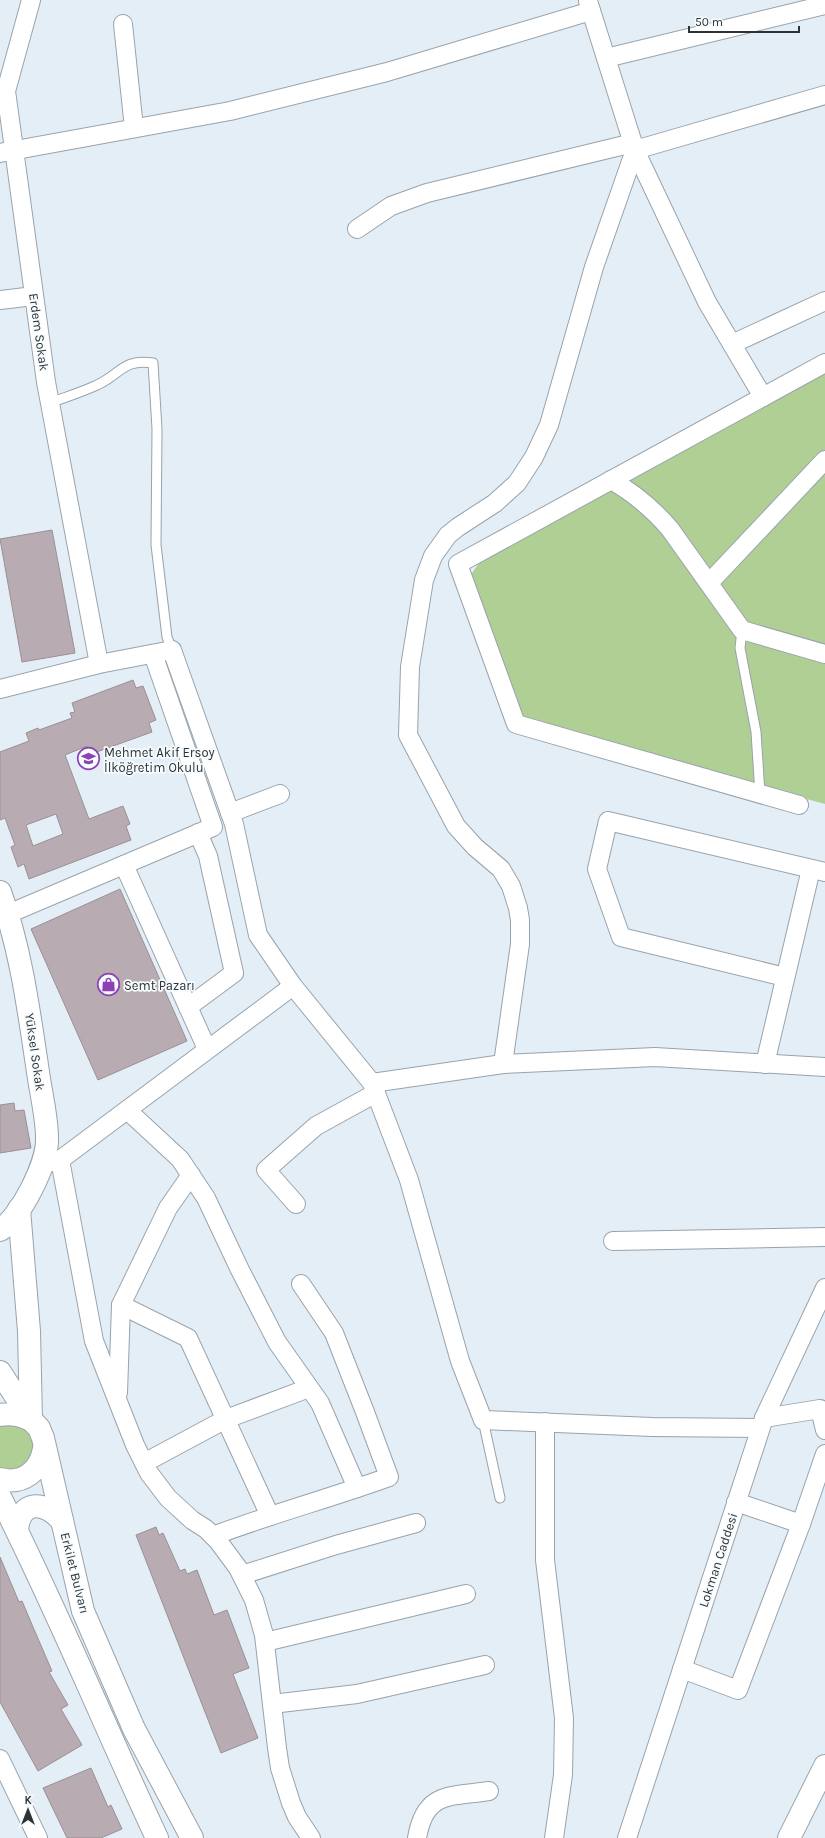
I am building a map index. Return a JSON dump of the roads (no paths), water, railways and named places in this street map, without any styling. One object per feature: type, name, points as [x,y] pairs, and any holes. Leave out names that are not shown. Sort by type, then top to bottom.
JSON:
[{"type":"main road","name":"Yüksel Sokak","points":[[0,892],[8,914],[29,1013],[51,1162],[2,1230]]},
{"type":"main road","points":[[0,1415],[9,1413],[20,1415],[30,1420],[29,1331],[18,1209]]},
{"type":"main road","name":"Erkilet Bulvarı","points":[[0,1372],[30,1420],[39,1428],[43,1438],[44,1449],[83,1611],[134,1729],[192,1838]]},
{"type":"main road","points":[[0,1479],[7,1481],[18,1480],[28,1476],[37,1469],[42,1460],[44,1449]]},
{"type":"main road","points":[[0,1497],[17,1530],[157,1838]]},
{"type":"main road","points":[[17,1530],[18,1519],[22,1512],[30,1508],[44,1507],[51,1510],[62,1521]]},
{"type":"main road","points":[[789,1838],[825,1766]]},
{"type":"street","name":"Erdem Sokak","points":[[31,0],[6,91],[7,151],[34,296],[50,403],[99,664]]},
{"type":"street","points":[[606,58],[825,5]]},
{"type":"street","points":[[7,151],[230,111],[387,72],[590,6],[634,146],[707,302],[763,397]]},
{"type":"street","points":[[123,24],[134,128]]},
{"type":"street","points":[[357,229],[391,206],[427,192],[634,146],[825,95]]},
{"type":"street","points":[[503,1064],[520,944],[520,920],[518,908],[511,886],[501,869],[475,847],[456,826],[408,735],[408,689],[413,642],[424,580],[428,568],[440,545],[458,527],[507,494],[526,470],[542,442],[549,426],[594,267],[634,146]]},
{"type":"street","points":[[0,300],[34,296]]},
{"type":"street","points":[[732,344],[825,301]]},
{"type":"street","points":[[799,805],[516,724],[458,564],[825,362]]},
{"type":"street","points":[[709,583],[825,460]]},
{"type":"street","points":[[611,480],[636,496],[670,529],[742,630],[825,654]]},
{"type":"street","points":[[0,690],[99,664],[172,650],[234,824],[258,935],[292,986],[374,1088],[408,1180],[460,1361],[483,1420],[652,1427],[762,1423],[820,1409],[825,1430]]},
{"type":"street","points":[[8,914],[213,827],[153,654]]},
{"type":"street","points":[[230,813],[280,794]]},
{"type":"street","points":[[765,1064],[785,977],[818,870],[608,821],[597,869],[621,938],[785,977]]},
{"type":"street","points":[[188,1007],[234,973],[208,856],[198,833]]},
{"type":"street","points":[[124,865],[207,1049]]},
{"type":"street","points":[[292,986],[127,1110],[51,1162],[94,1341],[135,1445],[149,1473],[168,1498],[213,1536],[229,1554],[242,1575],[254,1600],[265,1642],[276,1748],[286,1788],[297,1817],[311,1838]]},
{"type":"street","points":[[296,1204],[266,1170],[316,1126],[374,1088],[503,1064],[655,1057],[825,1067]]},
{"type":"street","points":[[127,1110],[180,1159],[206,1198],[240,1270],[278,1342],[320,1403],[357,1488]]},
{"type":"street","points":[[118,1402],[121,1306],[168,1208],[191,1175]]},
{"type":"street","points":[[613,1241],[825,1237]]},
{"type":"street","points":[[213,1536],[389,1477],[334,1332],[301,1284]]},
{"type":"street","name":"Lokman Caddesi","points":[[627,1838],[762,1423],[825,1288]]},
{"type":"street","points":[[121,1306],[188,1338],[270,1516]]},
{"type":"street","points":[[144,1463],[226,1418],[309,1388]]},
{"type":"street","points":[[545,1422],[545,1560],[564,1718],[563,1775],[554,1838]]},
{"type":"street","points":[[682,1669],[738,1690],[801,1524],[825,1454]]},
{"type":"street","points":[[736,1502],[801,1524]]},
{"type":"street","points":[[242,1575],[336,1545],[416,1523]]},
{"type":"street","points":[[265,1642],[466,1594]]},
{"type":"street","points":[[272,1704],[357,1694],[485,1665]]},
{"type":"street","points":[[0,1760],[38,1838]]},
{"type":"street","points":[[416,1838],[423,1817],[428,1808],[438,1799],[489,1791]]},
{"type":"lane","points":[[50,403],[99,385],[124,366],[142,361],[153,363],[157,429],[156,545],[167,638],[172,650]]},
{"type":"lane","points":[[742,630],[740,648],[756,732],[760,794]]},
{"type":"lane","points":[[483,1420],[500,1498]]},
{"type":"place","name":"Mehmet Akif Ersoy İlköğretim Okulu","points":[[88,759]]},
{"type":"place","name":"Semt Pazarı","points":[[109,985]]}]
